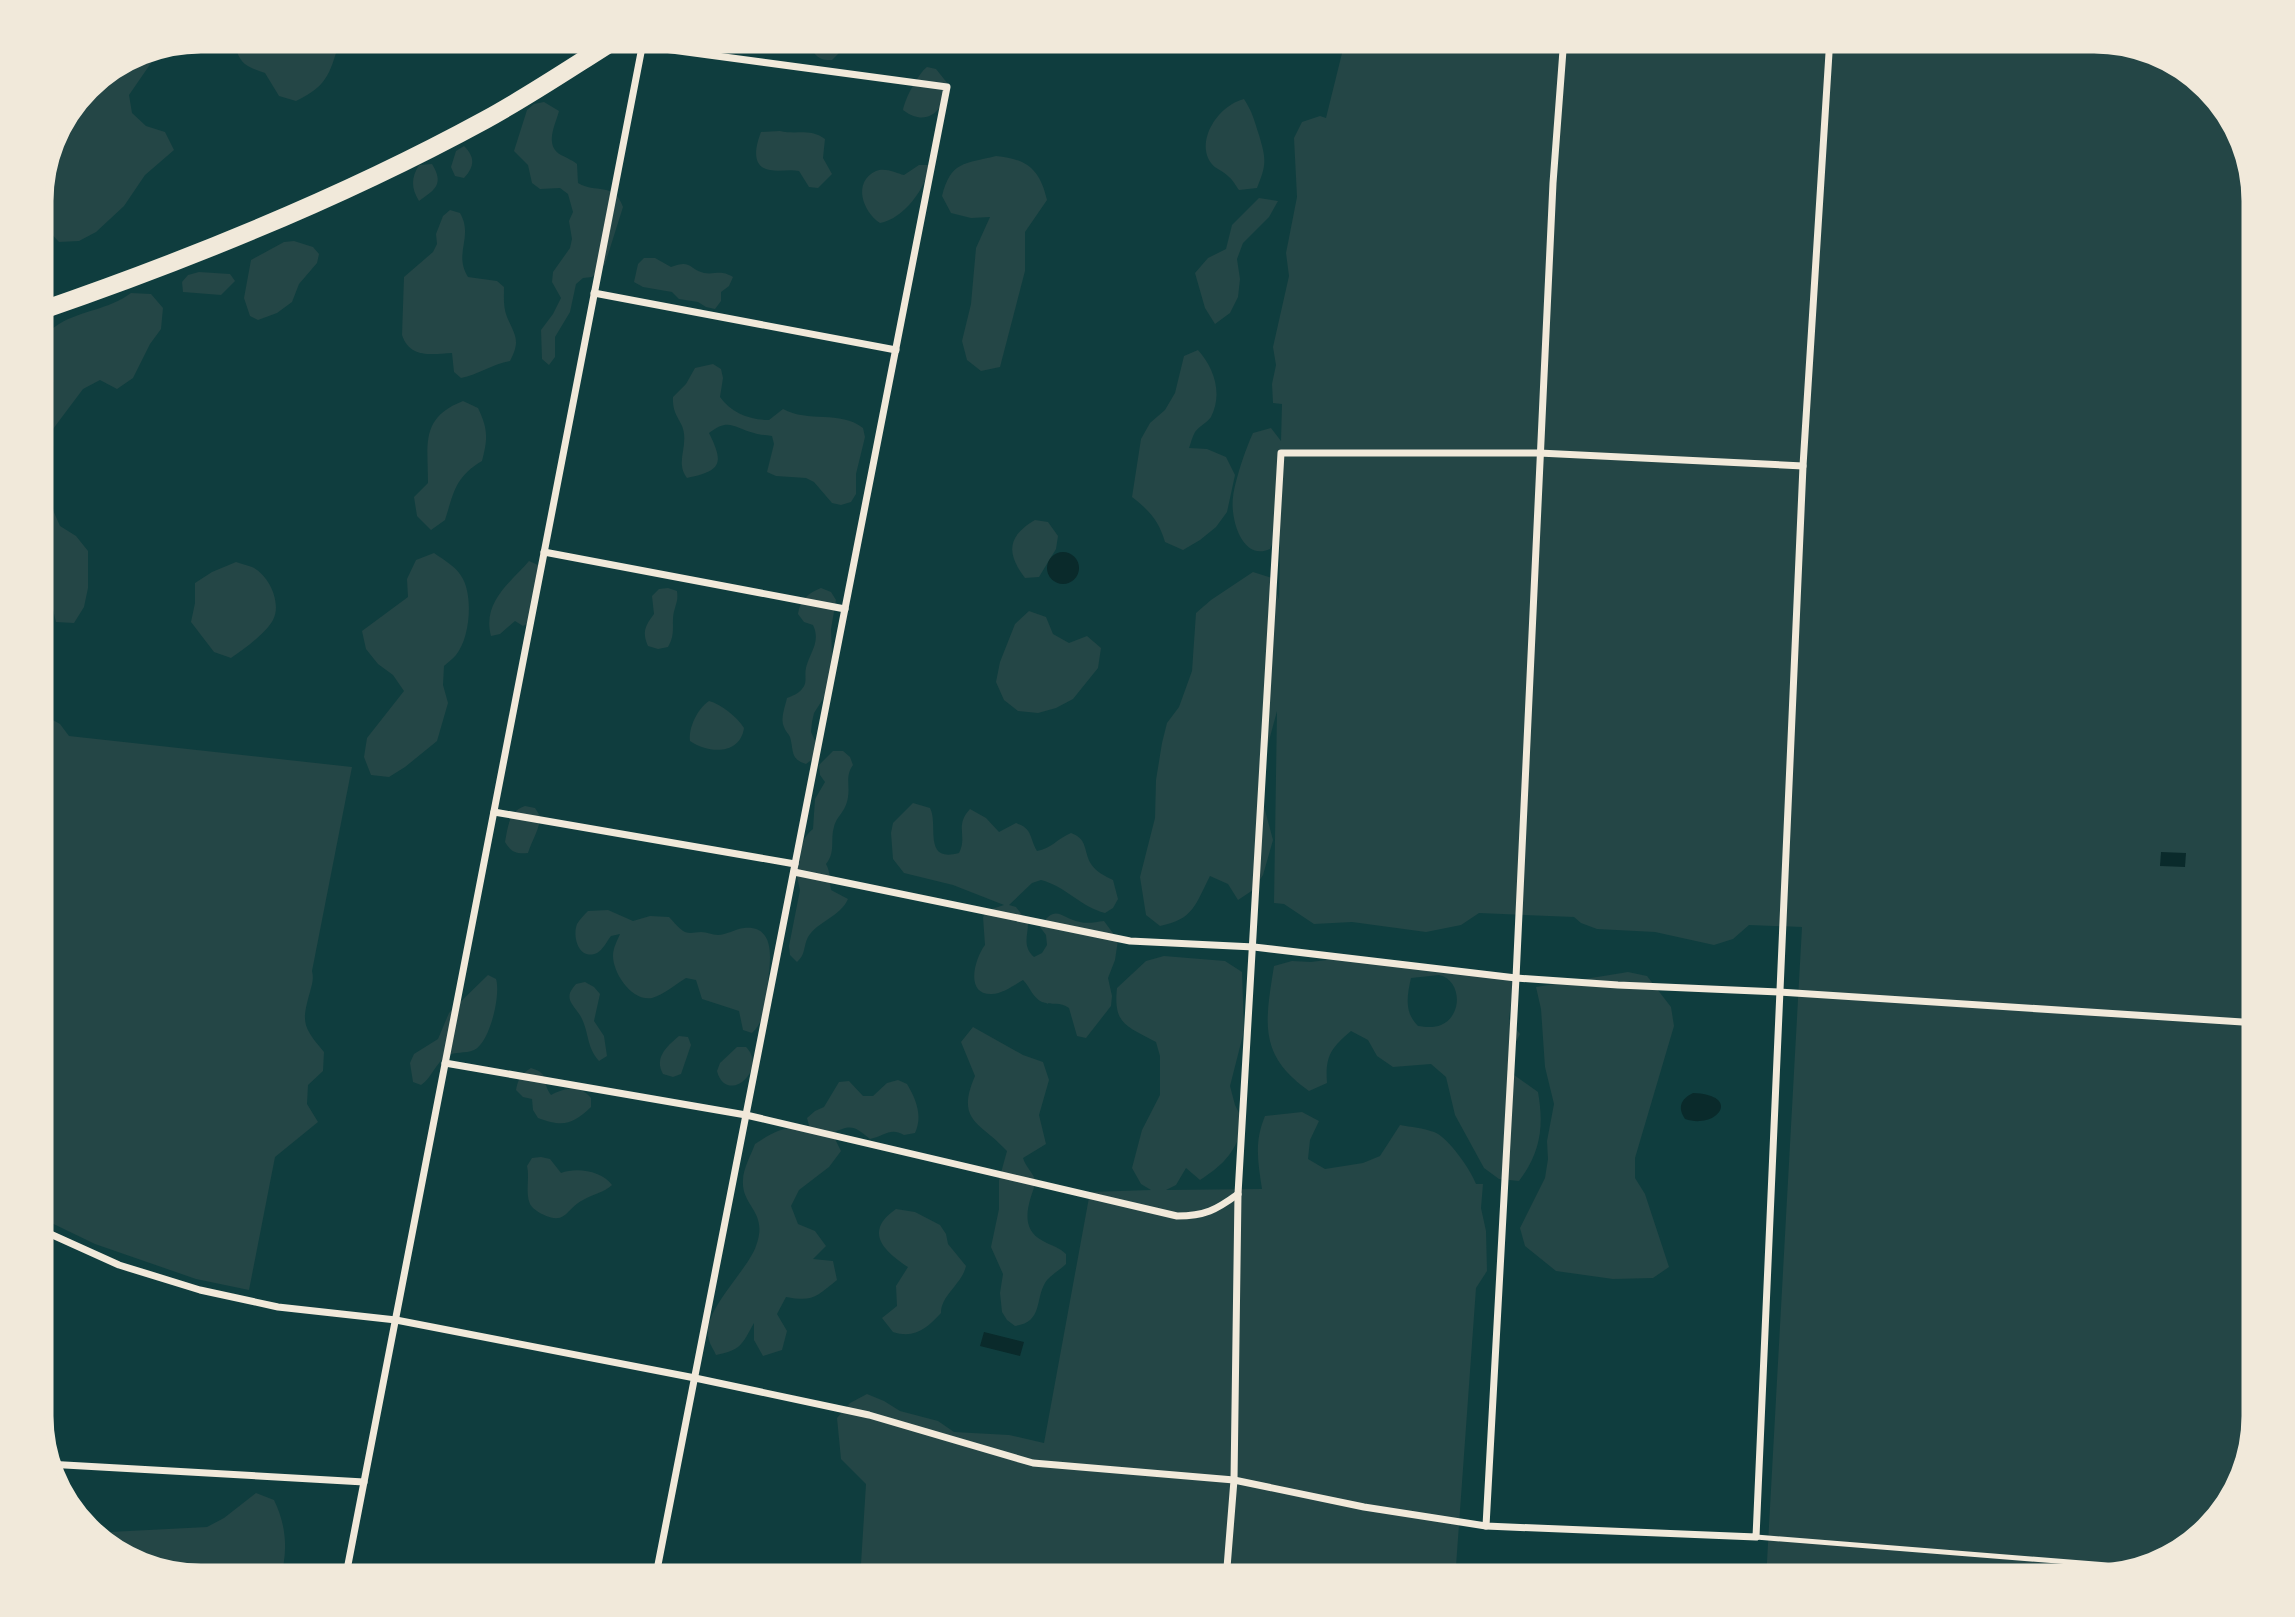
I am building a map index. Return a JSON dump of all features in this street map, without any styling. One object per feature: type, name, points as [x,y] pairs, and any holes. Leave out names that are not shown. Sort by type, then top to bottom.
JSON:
[{"type":"main road","points":[[49,308],[154,272],[382,173],[486,120],[601,49]]},
{"type":"street","points":[[349,1568],[641,49]]},
{"type":"street","points":[[657,1568],[947,87],[664,49]]},
{"type":"street","points":[[1486,1526],[1516,978],[1553,183],[1563,49]]},
{"type":"street","points":[[49,1233],[119,1265],[200,1290],[278,1307],[396,1320],[695,1378],[869,1415],[1033,1463],[1234,1480],[1364,1507],[1486,1526],[1756,1537],[1803,466],[1829,49]]},
{"type":"street","points":[[594,293],[896,350]]},
{"type":"street","points":[[1227,1568],[1234,1480],[1238,1194],[1281,453],[1539,453],[1803,466]]},
{"type":"street","points":[[544,552],[845,609]]},
{"type":"street","points":[[494,812],[794,868],[1130,941],[1254,947],[1516,978],[2246,1022]]},
{"type":"street","points":[[445,1063],[746,1115],[1177,1216],[1200,1216],[1219,1208],[1238,1194]]},
{"type":"street","points":[[57,1465],[364,1482]]},
{"type":"lane","points":[[1756,1537],[2119,1566]]},
{"type":"shaded area","points":[[238,49],[337,49],[331,68],[322,83],[296,101],[279,96],[265,73],[244,63],[237,52]]},
{"type":"shaded area","points":[[843,49],[832,60],[822,59],[813,51]]},
{"type":"shaded area","points":[[1343,49],[2094,49],[2114,50],[2143,57],[2170,69],[2202,93],[2226,125],[2241,162],[2246,201],[2246,1426],[2238,1465],[2215,1509],[2178,1542],[2152,1556],[2114,1567],[1767,1568],[1802,927],[1749,925],[1733,939],[1714,945],[1655,932],[1597,929],[1574,917],[1479,913],[1461,925],[1426,932],[1352,922],[1314,924],[1284,904],[1274,903],[1277,711],[1263,763],[1263,803],[1273,840],[1263,875],[1253,890],[1238,900],[1228,884],[1210,876],[1197,903],[1187,915],[1160,926],[1146,915],[1140,877],[1155,818],[1156,780],[1162,743],[1167,723],[1179,707],[1192,671],[1196,613],[1253,572],[1272,578],[1279,600],[1280,536],[1274,540],[1270,549],[1260,551],[1245,544],[1236,526],[1233,497],[1241,464],[1253,433],[1271,428],[1281,441],[1282,404],[1273,403],[1272,384],[1276,365],[1273,347],[1289,276],[1286,253],[1297,197],[1294,138],[1302,122],[1320,116],[1326,118]]},
{"type":"shaded area","points":[[153,57],[129,95],[132,113],[146,126],[165,132],[174,150],[145,175],[124,206],[96,232],[79,241],[59,242],[49,231],[49,191],[54,162],[65,134],[80,108],[101,87],[125,69]]},
{"type":"shaded area","points":[[927,67],[936,69],[948,84],[943,101],[934,114],[920,117],[903,110],[912,87]]},
{"type":"shaded area","points":[[1244,99],[1254,121],[1264,162],[1257,188],[1239,190],[1225,173],[1211,163],[1206,144],[1208,134],[1218,116],[1226,108]]},
{"type":"shaded area","points":[[544,102],[559,111],[552,135],[553,146],[561,155],[577,164],[578,183],[615,194],[623,207],[605,264],[592,277],[583,278],[576,284],[570,312],[555,337],[555,357],[549,365],[542,359],[541,330],[561,298],[552,282],[553,272],[570,248],[572,239],[569,221],[573,212],[568,194],[560,188],[540,189],[532,183],[528,165],[514,151],[527,110],[534,104]]},
{"type":"shaded area","points":[[761,132],[808,133],[825,139],[823,158],[832,174],[818,188],[809,187],[799,171],[770,170],[759,165],[756,149]]},
{"type":"shaded area","points":[[464,146],[472,162],[464,178],[455,176],[451,167],[456,151]]},
{"type":"shaded area","points":[[996,156],[1016,160],[1031,168],[1040,180],[1047,200],[1025,232],[1025,271],[1000,367],[981,371],[967,360],[962,341],[971,304],[976,248],[990,217],[971,218],[951,213],[942,196],[950,176],[960,166]]},
{"type":"shaded area","points":[[432,164],[438,181],[430,193],[419,201],[413,187],[414,174],[419,165]]},
{"type":"shaded area","points":[[919,165],[929,165],[919,192],[905,209],[880,223],[865,205],[862,189],[864,182],[879,170],[904,175]]},
{"type":"shaded area","points":[[1259,198],[1278,201],[1269,217],[1243,243],[1237,259],[1240,279],[1238,297],[1230,313],[1215,324],[1205,308],[1195,273],[1208,258],[1226,249],[1232,225]]},
{"type":"shaded area","points":[[450,210],[460,213],[464,222],[462,260],[468,277],[497,281],[504,287],[505,310],[516,343],[510,361],[461,378],[454,372],[452,353],[416,352],[402,335],[404,277],[433,252],[443,216]]},
{"type":"shaded area","points":[[294,241],[313,247],[319,254],[317,263],[299,284],[292,302],[277,313],[258,320],[250,316],[244,298],[251,260],[284,242]]},
{"type":"shaded area","points":[[644,258],[655,258],[671,267],[686,264],[704,273],[721,273],[733,277],[729,286],[721,292],[721,301],[715,309],[698,302],[679,299],[672,292],[643,287],[634,282],[638,264]]},
{"type":"shaded area","points":[[199,272],[230,274],[235,281],[221,295],[183,292],[182,282],[188,275]]},
{"type":"shaded area","points":[[131,293],[151,294],[163,308],[161,329],[150,344],[133,378],[117,389],[100,380],[83,389],[49,437],[49,332],[68,319],[122,299]]},
{"type":"shaded area","points":[[1198,350],[1215,381],[1216,399],[1211,417],[1195,432],[1189,448],[1207,449],[1226,457],[1235,475],[1227,512],[1216,527],[1183,550],[1165,542],[1153,516],[1132,497],[1141,439],[1150,423],[1165,410],[1175,393],[1184,356]]},
{"type":"shaded area","points":[[713,364],[721,369],[723,378],[720,397],[742,414],[769,420],[783,409],[803,415],[844,419],[863,428],[865,437],[856,474],[856,494],[851,502],[841,505],[832,503],[814,482],[806,478],[776,476],[767,472],[774,444],[772,436],[756,434],[732,425],[716,428],[709,433],[718,459],[713,469],[687,478],[682,467],[683,429],[674,409],[673,397],[686,384],[695,368]]},
{"type":"shaded area","points":[[463,401],[478,408],[484,422],[486,440],[482,461],[461,479],[445,520],[431,530],[417,516],[414,497],[428,483],[429,434],[439,416]]},
{"type":"shaded area","points":[[49,484],[52,508],[60,526],[76,536],[88,551],[88,588],[84,607],[74,623],[56,622],[49,593]]},
{"type":"shaded area","points":[[1035,520],[1048,522],[1058,536],[1056,549],[1039,577],[1025,578],[1015,561],[1012,546],[1019,533]]},
{"type":"shaded area","points":[[1063,552],[1075,556],[1079,568],[1075,580],[1063,584],[1051,580],[1047,568],[1051,556]]},
{"type":"shaded area","points":[[434,553],[460,575],[468,596],[467,628],[461,648],[444,666],[443,685],[448,703],[437,741],[389,777],[371,775],[364,757],[367,738],[404,691],[393,675],[378,664],[366,649],[362,631],[408,597],[407,579],[416,560]]},
{"type":"shaded area","points":[[529,561],[538,565],[534,593],[536,612],[532,621],[523,626],[515,621],[500,634],[491,636],[490,613],[494,603],[506,585]]},
{"type":"shaded area","points":[[236,562],[252,567],[264,576],[272,590],[276,606],[273,620],[265,630],[231,658],[214,652],[191,622],[195,583]]},
{"type":"shaded area","points":[[821,588],[831,592],[836,600],[831,629],[833,679],[814,713],[812,722],[811,732],[819,750],[806,764],[795,757],[783,717],[787,698],[797,694],[804,686],[806,668],[816,637],[813,625],[804,622],[798,614],[799,609],[805,598]]},
{"type":"shaded area","points":[[659,589],[677,591],[672,637],[668,647],[658,649],[648,646],[645,629],[654,614],[652,596]]},
{"type":"shaded area","points":[[1029,611],[1046,617],[1053,634],[1069,643],[1087,636],[1101,648],[1098,668],[1073,699],[1038,713],[1018,711],[1004,700],[996,682],[1000,662],[1015,624]]},
{"type":"shaded area","points":[[709,701],[719,705],[744,728],[737,743],[723,750],[706,748],[690,741],[695,719]]},
{"type":"shaded area","points":[[49,718],[60,724],[69,736],[352,767],[305,1011],[308,1030],[324,1052],[323,1071],[308,1085],[307,1104],[318,1122],[275,1157],[249,1290],[196,1279],[95,1244],[49,1222]]},
{"type":"shaded area","points":[[833,751],[843,751],[850,757],[853,765],[848,777],[847,802],[835,823],[831,855],[826,864],[831,890],[848,899],[840,910],[812,932],[797,962],[790,955],[789,946],[800,890],[796,872],[804,839],[813,829],[815,799],[825,782],[820,775],[819,765]]},
{"type":"shaded area","points":[[913,803],[930,808],[934,841],[940,853],[959,853],[963,821],[970,809],[986,818],[999,832],[1016,823],[1021,825],[1028,831],[1037,851],[1071,833],[1076,835],[1083,842],[1093,867],[1113,880],[1118,899],[1113,908],[1105,913],[1041,880],[1032,883],[1009,905],[1016,907],[1028,923],[1027,945],[1034,957],[1042,953],[1047,945],[1046,935],[1040,927],[1050,915],[1059,914],[1083,923],[1104,921],[1118,940],[1115,960],[1108,978],[1111,1006],[1086,1038],[1077,1036],[1069,1008],[1039,1000],[1023,980],[996,994],[983,993],[978,989],[974,975],[975,966],[985,945],[983,917],[989,910],[1004,905],[953,885],[904,873],[893,859],[891,833],[893,823]]},
{"type":"shaded area","points":[[525,806],[535,808],[540,821],[528,853],[514,852],[505,842],[508,825],[512,815]]},
{"type":"shaded area","points":[[2161,852],[2186,853],[2185,867],[2160,866]]},
{"type":"shaded area","points":[[608,910],[633,921],[650,916],[669,917],[687,933],[718,935],[744,928],[762,932],[769,946],[770,965],[760,1023],[752,1033],[743,1030],[739,1011],[702,999],[696,980],[686,978],[652,998],[637,996],[620,978],[614,963],[614,950],[620,934],[611,936],[601,950],[591,955],[581,951],[576,941],[577,924],[588,911]]},
{"type":"shaded area","points":[[1164,956],[1225,961],[1242,972],[1244,1031],[1230,1086],[1244,1123],[1237,1142],[1217,1168],[1200,1180],[1186,1168],[1176,1185],[1166,1190],[1262,1189],[1258,1143],[1265,1116],[1302,1112],[1319,1121],[1310,1140],[1308,1159],[1325,1169],[1363,1163],[1380,1156],[1400,1125],[1440,1135],[1458,1155],[1476,1184],[1483,1184],[1481,1208],[1486,1231],[1487,1271],[1476,1288],[1456,1568],[861,1568],[866,1484],[841,1459],[837,1418],[850,1403],[867,1394],[900,1411],[938,1421],[954,1432],[1009,1435],[1044,1443],[1090,1192],[1151,1190],[1141,1184],[1132,1168],[1142,1130],[1160,1095],[1160,1056],[1156,1042],[1124,1023],[1117,1010],[1116,1000],[1117,988],[1146,961]]},
{"type":"shaded area","points":[[1349,957],[1514,980],[1509,1019],[1520,1034],[1511,1052],[1507,1070],[1538,1092],[1541,1116],[1536,1149],[1519,1181],[1499,1179],[1484,1168],[1455,1115],[1446,1077],[1431,1064],[1393,1067],[1377,1056],[1368,1040],[1351,1031],[1339,1042],[1328,1059],[1327,1083],[1309,1091],[1292,1078],[1273,1051],[1269,1036],[1268,1005],[1274,966],[1292,961],[1311,962]],"holes":[[[1439,975],[1447,978],[1456,991],[1453,1014],[1438,1026],[1418,1026],[1409,1009],[1411,978]]]},
{"type":"shaded area","points":[[1628,972],[1647,976],[1671,1007],[1674,1026],[1635,1158],[1635,1178],[1645,1194],[1669,1267],[1653,1278],[1613,1279],[1556,1271],[1525,1246],[1520,1228],[1545,1178],[1547,1141],[1554,1104],[1545,1067],[1541,1009],[1536,987]]},
{"type":"shaded area","points":[[488,975],[496,979],[497,995],[493,1018],[480,1046],[471,1051],[447,1056],[421,1085],[413,1082],[410,1063],[414,1054],[438,1039],[449,1013]]},
{"type":"shaded area","points":[[585,982],[600,994],[594,1021],[604,1036],[607,1056],[599,1061],[590,1046],[582,1019],[570,998],[576,984]]},
{"type":"shaded area","points":[[973,1027],[1023,1055],[1043,1062],[1049,1080],[1039,1115],[1046,1144],[1023,1158],[1036,1182],[1029,1206],[1028,1222],[1035,1236],[1066,1254],[1066,1264],[1045,1283],[1037,1309],[1030,1320],[1015,1326],[1002,1312],[1000,1293],[1003,1274],[991,1247],[999,1209],[999,1180],[1007,1151],[980,1127],[969,1112],[970,1091],[975,1076],[961,1042]]},
{"type":"shaded area","points":[[679,1036],[688,1037],[691,1045],[681,1074],[673,1077],[663,1074],[660,1063],[666,1049]]},
{"type":"shaded area","points":[[737,1047],[746,1047],[752,1056],[752,1065],[744,1081],[729,1085],[722,1081],[717,1071],[720,1063]]},
{"type":"shaded area","points":[[531,1068],[541,1073],[551,1095],[567,1089],[577,1089],[591,1098],[591,1107],[567,1123],[554,1123],[538,1118],[533,1110],[532,1099],[523,1097],[516,1090],[520,1077]]},
{"type":"shaded area","points":[[898,1080],[907,1084],[916,1102],[918,1120],[915,1133],[904,1135],[891,1132],[870,1139],[852,1128],[832,1133],[841,1151],[829,1167],[799,1190],[791,1206],[798,1224],[815,1231],[826,1246],[813,1259],[833,1261],[837,1280],[814,1297],[786,1297],[777,1314],[787,1331],[782,1350],[763,1356],[754,1340],[754,1323],[740,1345],[716,1355],[709,1340],[711,1317],[751,1256],[759,1234],[757,1217],[746,1197],[743,1180],[755,1144],[781,1130],[810,1129],[807,1118],[824,1107],[839,1082],[849,1081],[863,1096],[873,1096],[887,1083]]},
{"type":"shaded area","points":[[1693,1093],[1717,1099],[1721,1105],[1720,1111],[1707,1120],[1685,1119],[1681,1111],[1682,1104]]},
{"type":"shaded area","points":[[532,1158],[550,1159],[561,1173],[574,1170],[596,1173],[612,1185],[577,1204],[561,1217],[542,1214],[530,1204],[527,1166]]},
{"type":"shaded area","points":[[896,1209],[915,1212],[940,1225],[948,1244],[966,1266],[944,1301],[941,1313],[920,1331],[908,1334],[893,1332],[882,1318],[897,1306],[896,1286],[908,1267],[885,1248],[879,1233],[886,1217]]},
{"type":"shaded area","points":[[984,1332],[1024,1342],[1020,1356],[980,1346]]},
{"type":"shaded area","points":[[256,1493],[274,1500],[284,1530],[282,1568],[191,1568],[171,1565],[125,1548],[103,1532],[207,1527],[224,1518]]}]
